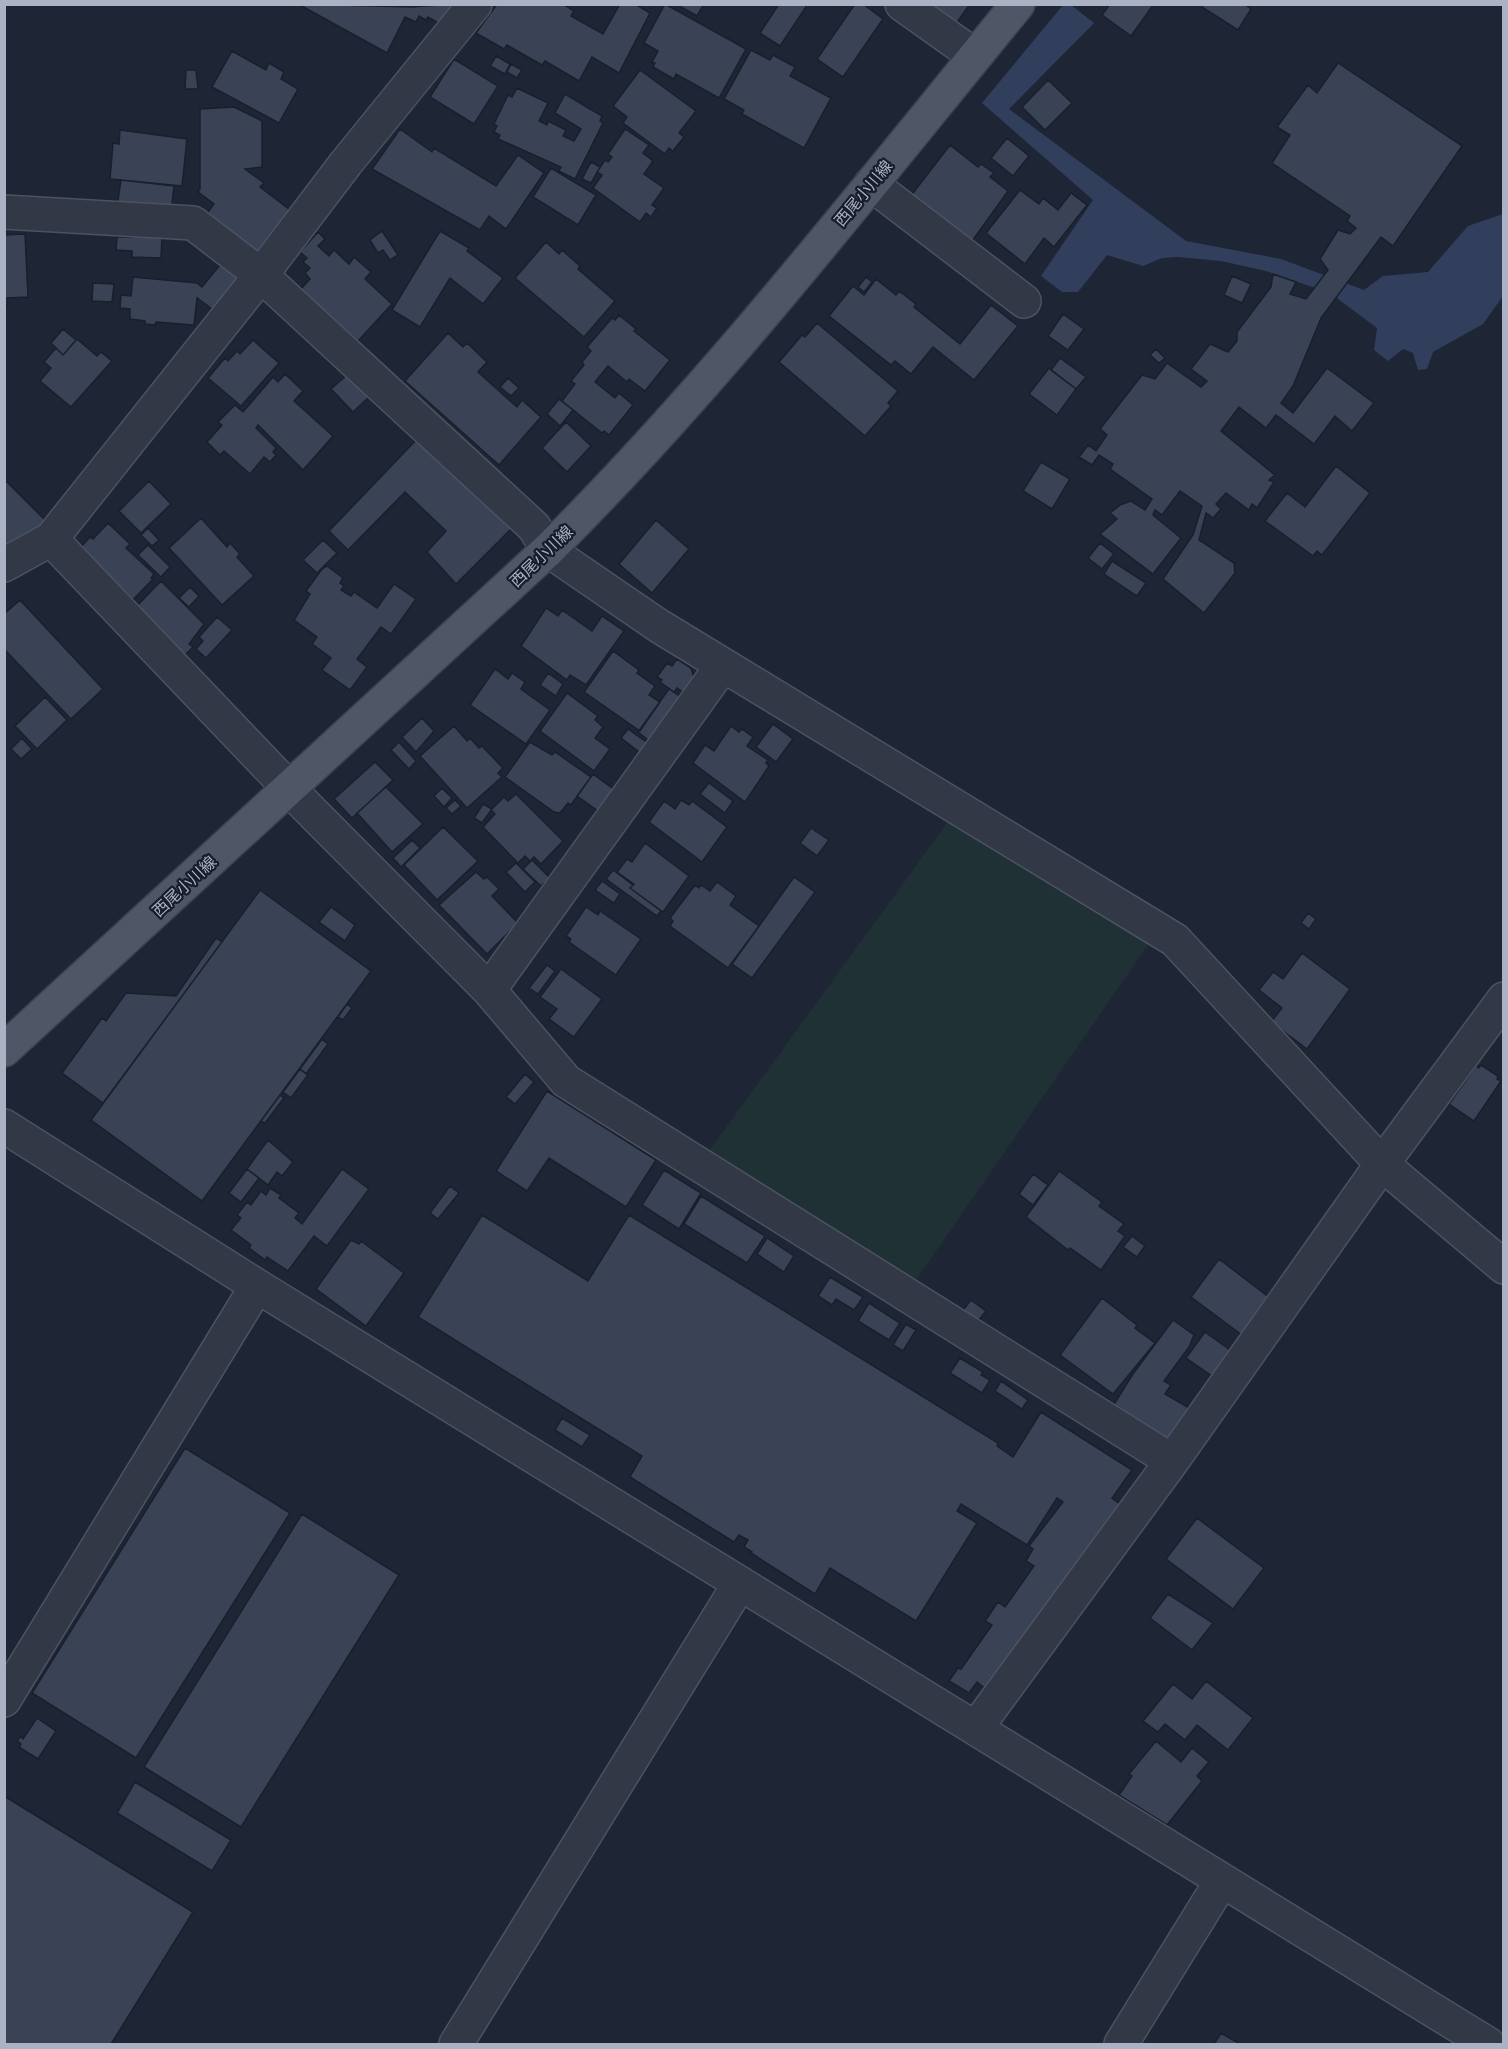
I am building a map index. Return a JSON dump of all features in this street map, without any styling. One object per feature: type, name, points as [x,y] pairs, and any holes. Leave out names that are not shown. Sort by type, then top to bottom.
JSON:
[{"type":"main road","name":"西尾小川線","points":[[4,1050],[548,550],[634,461],[871,184],[1018,4]]},
{"type":"street","points":[[4,565],[51,539],[474,4]]},
{"type":"street","points":[[902,4],[975,56]]},
{"type":"street","points":[[871,184],[1024,301]]},
{"type":"street","points":[[4,212],[193,223],[261,275],[534,526],[548,550],[659,626],[723,666],[1175,940],[1382,1164],[1503,1266]]},
{"type":"street","points":[[51,539],[290,789],[489,990],[566,1081],[1172,1461]]},
{"type":"street","points":[[489,990],[723,666]]},
{"type":"street","points":[[976,1728],[1172,1461],[1382,1164],[1503,999]]},
{"type":"street","points":[[4,1126],[257,1286],[976,1728],[1457,2034],[1488,2044]]},
{"type":"street","points":[[4,1700],[257,1286]]},
{"type":"street","points":[[456,2044],[740,1582]]},
{"type":"street","points":[[1121,2044],[1221,1882]]},
{"type":"shaded area","points":[[950,819],[1150,942],[912,1286],[706,1155]]},
{"type":"water","points":[[1063,5],[1071,5],[1094,23],[1009,109],[1186,241],[1281,259],[1364,290],[1383,276],[1428,272],[1468,226],[1503,214],[1503,296],[1483,324],[1433,352],[1427,369],[1418,370],[1413,353],[1403,349],[1388,361],[1374,350],[1377,328],[1330,293],[1266,271],[1221,261],[1178,257],[1162,258],[1143,266],[1107,255],[1078,292],[1062,292],[1041,276],[1093,200],[982,103]]},
{"type":"building","points":[[298,4],[412,7],[455,4],[440,24],[428,17],[426,20],[419,16],[416,22],[405,17],[387,53]]},
{"type":"building","points":[[497,4],[563,4],[574,11],[571,16],[603,34],[620,4],[635,4],[650,13],[619,73],[592,57],[579,81],[545,61],[542,65],[507,45],[504,49],[476,33]]},
{"type":"building","points":[[665,4],[746,49],[719,98],[676,74],[674,79],[653,67],[655,63],[652,62],[658,51],[644,43]]},
{"type":"building","points":[[676,4],[704,4],[697,16]]},
{"type":"building","points":[[779,4],[808,4],[780,46],[760,33]]},
{"type":"building","points":[[855,4],[863,4],[883,19],[843,77],[817,59]]},
{"type":"building","points":[[920,4],[970,4],[953,28]]},
{"type":"building","points":[[1110,4],[1154,4],[1131,36],[1102,15]]},
{"type":"building","points":[[1203,4],[1244,4],[1251,9],[1238,30],[1202,7]]},
{"type":"building","points":[[751,50],[770,60],[773,55],[795,67],[790,76],[831,98],[804,148],[742,114],[744,110],[724,99]]},
{"type":"building","points":[[232,51],[266,70],[269,63],[284,72],[281,79],[298,89],[279,123],[212,87]]},
{"type":"building","points":[[496,56],[510,64],[505,74],[490,66]]},
{"type":"building","points":[[454,59],[498,86],[474,124],[430,97]]},
{"type":"building","points":[[1338,63],[1462,146],[1393,246],[1381,237],[1321,318],[1293,386],[1281,403],[1293,413],[1327,368],[1374,403],[1352,431],[1335,416],[1314,444],[1276,415],[1266,428],[1239,407],[1221,431],[1275,475],[1269,480],[1274,482],[1257,508],[1252,504],[1249,510],[1226,493],[1216,504],[1221,509],[1213,518],[1206,513],[1199,540],[1234,563],[1235,573],[1204,613],[1163,579],[1193,535],[1202,506],[1180,491],[1162,515],[1155,510],[1153,515],[1181,538],[1153,574],[1100,534],[1117,519],[1110,513],[1120,505],[1131,501],[1145,510],[1152,499],[1110,469],[1113,464],[1099,455],[1092,465],[1079,457],[1088,445],[1096,451],[1107,435],[1100,429],[1142,375],[1155,379],[1167,363],[1201,387],[1207,381],[1191,369],[1210,344],[1228,352],[1237,341],[1237,332],[1271,287],[1273,274],[1296,282],[1290,294],[1306,299],[1328,270],[1320,259],[1338,230],[1350,234],[1356,228],[1347,221],[1350,216],[1272,163],[1290,135],[1277,127],[1308,85],[1317,93]]},
{"type":"building","points":[[511,64],[522,70],[517,78],[507,72]]},
{"type":"building","points":[[186,70],[196,70],[198,89],[185,89]]},
{"type":"building","points":[[640,70],[696,111],[679,133],[684,137],[673,151],[669,148],[665,154],[623,123],[627,117],[613,106]]},
{"type":"building","points":[[1048,80],[1072,103],[1045,130],[1022,107]]},
{"type":"building","points":[[517,88],[548,103],[539,121],[547,125],[548,121],[566,130],[563,136],[574,141],[581,129],[555,113],[565,94],[602,116],[600,121],[603,123],[575,179],[559,171],[561,167],[498,139],[500,135],[494,132],[497,126],[494,124],[508,95],[512,97]]},
{"type":"building","points":[[234,107],[262,121],[262,167],[245,169],[264,183],[260,187],[294,213],[259,258],[206,215],[214,204],[198,192],[200,189],[200,109]]},
{"type":"building","points":[[400,129],[432,152],[434,148],[496,186],[518,155],[544,173],[506,229],[489,216],[480,230],[372,169]]},
{"type":"building","points":[[625,129],[649,145],[643,153],[653,161],[644,174],[664,188],[652,205],[657,208],[651,217],[646,213],[640,222],[593,188],[602,175],[597,172],[605,160],[608,162],[612,157],[608,154]]},
{"type":"building","points":[[120,130],[187,139],[182,186],[110,179],[113,143],[119,144]]},
{"type":"building","points":[[1007,138],[1029,156],[1013,176],[991,158]]},
{"type":"building","points":[[950,145],[978,167],[981,164],[994,173],[990,177],[1008,191],[970,244],[910,197]]},
{"type":"building","points":[[591,162],[600,167],[591,183],[582,179]]},
{"type":"building","points":[[551,168],[596,195],[578,225],[533,197]]},
{"type":"building","points":[[121,180],[174,186],[171,213],[117,207]]},
{"type":"building","points":[[1020,190],[1039,204],[1043,198],[1058,210],[1071,193],[1087,205],[1054,247],[1044,238],[1025,264],[986,233]]},
{"type":"building","points":[[382,231],[398,255],[390,260],[383,250],[378,253],[370,240]]},
{"type":"building","points":[[440,231],[469,248],[467,251],[503,278],[483,304],[450,278],[420,327],[392,310]]},
{"type":"building","points":[[318,232],[325,239],[318,246],[329,256],[334,250],[349,264],[354,257],[371,272],[365,279],[392,304],[358,341],[301,289],[310,279],[305,273],[310,268],[303,262],[307,258],[300,252]]},
{"type":"building","points":[[25,234],[28,297],[7,298],[7,305],[4,305],[4,235]]},
{"type":"building","points":[[134,235],[162,236],[161,258],[132,257],[132,251],[116,250],[117,237],[134,237]]},
{"type":"building","points":[[546,242],[559,254],[562,250],[580,266],[578,269],[615,301],[584,337],[515,278]]},
{"type":"building","points":[[220,265],[241,280],[216,312],[197,298],[194,325],[156,322],[155,325],[145,324],[145,321],[130,319],[130,309],[120,308],[121,295],[131,296],[133,277],[197,283],[202,287]]},
{"type":"building","points":[[1232,276],[1251,284],[1242,303],[1224,295]]},
{"type":"building","points":[[866,277],[872,282],[864,292],[858,287]]},
{"type":"building","points":[[876,279],[896,295],[899,291],[916,304],[914,307],[960,344],[991,305],[1018,326],[974,380],[933,347],[911,374],[895,361],[891,365],[829,316],[853,286],[864,295]]},
{"type":"building","points":[[93,283],[114,284],[112,302],[92,301]]},
{"type":"building","points":[[1063,314],[1084,329],[1068,350],[1048,336]]},
{"type":"building","points":[[619,315],[636,329],[634,331],[670,360],[645,391],[629,379],[627,382],[608,366],[595,382],[615,398],[619,393],[633,405],[609,435],[604,431],[602,433],[562,401],[575,384],[571,381],[584,365],[582,362],[591,351],[587,347],[612,318],[615,320]]},
{"type":"building","points":[[817,323],[898,391],[888,403],[891,406],[865,436],[779,362],[802,335],[805,337]]},
{"type":"building","points":[[63,329],[76,340],[63,355],[51,343]]},
{"type":"building","points":[[448,333],[463,347],[467,343],[487,362],[478,372],[517,407],[522,400],[541,417],[499,465],[405,381]]},
{"type":"building","points":[[77,339],[97,356],[101,352],[112,361],[71,407],[40,381],[51,368],[44,362],[56,348],[63,355]]},
{"type":"building","points":[[253,340],[279,363],[241,406],[208,378],[225,358],[228,361],[237,351],[240,354]]},
{"type":"building","points":[[1156,349],[1165,358],[1159,363],[1150,355]]},
{"type":"building","points":[[1060,358],[1086,377],[1076,389],[1051,370]]},
{"type":"building","points":[[1049,368],[1076,389],[1057,415],[1029,394]]},
{"type":"building","points":[[285,374],[303,391],[294,401],[333,436],[303,470],[258,425],[256,428],[276,448],[273,452],[276,455],[270,462],[264,457],[250,474],[224,451],[220,455],[207,442],[222,425],[218,422],[235,405],[243,412],[273,377],[278,382]]},
{"type":"building","points":[[348,374],[369,397],[353,412],[331,389]]},
{"type":"building","points":[[508,378],[519,388],[511,396],[500,387]]},
{"type":"building","points":[[559,399],[573,410],[560,426],[547,414]]},
{"type":"building","points":[[566,422],[591,446],[567,472],[542,448]]},
{"type":"building","points":[[419,437],[515,525],[456,584],[427,552],[446,531],[405,492],[348,550],[329,531]]},
{"type":"building","points":[[1041,462],[1070,479],[1052,509],[1023,491]]},
{"type":"building","points":[[1336,466],[1370,493],[1322,555],[1317,551],[1313,556],[1265,521],[1287,493],[1305,507]]},
{"type":"building","points":[[4,479],[47,522],[4,549]]},
{"type":"building","points":[[149,481],[171,504],[141,533],[119,511]]},
{"type":"building","points":[[201,518],[227,547],[230,543],[240,554],[237,557],[254,576],[222,605],[169,548]]},
{"type":"building","points":[[656,520],[689,549],[652,593],[619,564]]},
{"type":"building","points":[[108,523],[130,544],[126,548],[154,574],[151,578],[153,579],[129,604],[75,553]]},
{"type":"building","points":[[148,528],[159,540],[152,546],[141,535]]},
{"type":"building","points":[[323,540],[337,553],[317,573],[303,560]]},
{"type":"building","points":[[1100,543],[1114,554],[1102,569],[1088,558]]},
{"type":"building","points":[[148,545],[170,567],[161,577],[138,555]]},
{"type":"building","points":[[1112,561],[1146,583],[1137,596],[1104,574]]},
{"type":"building","points":[[327,566],[343,578],[340,583],[344,586],[341,590],[351,596],[354,592],[377,608],[394,584],[416,599],[391,634],[381,627],[357,659],[367,667],[350,690],[322,670],[331,658],[312,644],[317,637],[294,620],[310,594],[306,591],[322,569]]},
{"type":"building","points":[[161,581],[204,624],[189,644],[193,647],[181,659],[132,611]]},
{"type":"building","points":[[190,587],[199,596],[189,607],[179,598]]},
{"type":"building","points":[[20,600],[103,689],[71,719],[4,649],[4,614]]},
{"type":"building","points":[[546,608],[558,616],[562,610],[592,631],[602,616],[624,631],[586,685],[570,675],[567,680],[521,646]]},
{"type":"building","points":[[217,617],[232,630],[206,658],[196,649],[203,641],[199,637]]},
{"type":"building","points":[[613,651],[639,670],[637,673],[655,686],[649,695],[660,702],[640,731],[584,692]]},
{"type":"building","points":[[677,659],[691,668],[695,681],[686,694],[677,688],[674,692],[657,677],[667,663],[672,666]]},
{"type":"building","points":[[495,669],[508,679],[512,673],[525,682],[521,689],[550,710],[526,744],[470,705]]},
{"type":"building","points":[[548,673],[563,684],[556,696],[540,685]]},
{"type":"building","points":[[669,689],[684,699],[652,743],[638,732]]},
{"type":"building","points":[[567,693],[598,716],[595,720],[603,727],[595,738],[610,749],[594,771],[540,731]]},
{"type":"building","points":[[45,697],[67,720],[37,749],[15,726]]},
{"type":"building","points":[[422,718],[434,731],[416,752],[402,737]]},
{"type":"building","points":[[773,724],[793,739],[776,762],[756,747]]},
{"type":"building","points":[[454,726],[467,741],[470,738],[479,748],[482,746],[503,768],[498,773],[502,777],[467,808],[420,756]]},
{"type":"building","points":[[731,726],[739,732],[742,729],[753,737],[747,746],[768,760],[766,763],[769,766],[745,802],[693,763],[705,745],[714,751]]},
{"type":"building","points":[[628,729],[649,744],[642,754],[621,738]]},
{"type":"building","points":[[22,738],[32,749],[21,759],[11,749]]},
{"type":"building","points":[[399,742],[416,761],[409,769],[391,750]]},
{"type":"building","points":[[530,742],[552,755],[555,752],[591,777],[571,805],[568,803],[560,813],[554,812],[505,777]]},
{"type":"building","points":[[375,762],[393,780],[352,818],[334,799]]},
{"type":"building","points":[[593,774],[616,791],[601,813],[577,796]]},
{"type":"building","points":[[709,783],[733,801],[725,813],[700,794]]},
{"type":"building","points":[[386,787],[423,824],[392,852],[357,813]]},
{"type":"building","points":[[442,788],[452,798],[444,807],[434,796]]},
{"type":"building","points":[[516,794],[563,841],[541,864],[534,857],[530,861],[525,856],[518,863],[483,827],[495,814],[491,810],[504,797],[508,801]]},
{"type":"building","points":[[455,800],[461,806],[452,814],[446,808]]},
{"type":"building","points":[[681,800],[689,805],[692,801],[727,827],[702,862],[649,822],[664,801],[675,809]]},
{"type":"building","points":[[483,804],[492,809],[482,823],[474,818]]},
{"type":"building","points":[[443,827],[478,861],[437,900],[404,865]]},
{"type":"building","points":[[811,828],[829,840],[817,856],[800,843]]},
{"type":"building","points":[[412,840],[420,848],[401,867],[393,858]]},
{"type":"building","points":[[645,843],[689,876],[663,912],[630,888],[634,884],[617,872],[627,859],[632,862]]},
{"type":"building","points":[[532,860],[550,878],[541,886],[523,869]]},
{"type":"building","points":[[516,863],[535,882],[525,892],[506,872]]},
{"type":"building","points":[[613,870],[633,885],[630,888],[661,911],[657,916],[606,879]]},
{"type":"building","points":[[476,872],[484,879],[487,877],[499,889],[492,896],[518,923],[487,954],[439,905]]},
{"type":"building","points":[[794,877],[815,892],[752,978],[732,964]]},
{"type":"building","points":[[602,881],[620,894],[614,903],[595,890]]},
{"type":"building","points":[[717,882],[736,896],[730,905],[759,926],[728,968],[670,926],[673,921],[670,918],[695,885],[699,888],[701,885],[710,891]]},
{"type":"building","points":[[260,890],[371,971],[202,1201],[91,1120]]},
{"type":"building","points":[[331,907],[355,925],[345,941],[319,922]]},
{"type":"building","points":[[586,907],[598,915],[600,911],[641,939],[616,975],[569,942],[571,939],[566,936]]},
{"type":"building","points":[[1308,913],[1316,919],[1309,929],[1301,923]]},
{"type":"building","points":[[216,938],[222,942],[103,1103],[62,1073],[102,1018],[106,1021],[126,993],[176,996]]},
{"type":"building","points":[[1302,953],[1350,989],[1307,1049],[1271,1022],[1282,1008],[1259,990],[1273,972],[1283,979]]},
{"type":"building","points":[[547,965],[555,971],[538,994],[529,988]]},
{"type":"building","points":[[561,969],[602,999],[574,1037],[549,1019],[557,1009],[540,997]]},
{"type":"building","points":[[347,1004],[352,1008],[343,1020],[338,1017]]},
{"type":"building","points":[[322,1039],[328,1044],[306,1074],[300,1069]]},
{"type":"building","points":[[1481,1065],[1498,1076],[1497,1079],[1501,1081],[1474,1121],[1449,1104],[1476,1066],[1479,1068]]},
{"type":"building","points":[[300,1069],[308,1075],[291,1098],[283,1092]]},
{"type":"building","points":[[525,1074],[534,1082],[515,1104],[506,1097]]},
{"type":"building","points":[[547,1091],[656,1160],[626,1207],[549,1158],[527,1191],[496,1171]]},
{"type":"building","points":[[280,1095],[284,1098],[265,1123],[261,1121]]},
{"type":"building","points":[[268,1140],[293,1162],[282,1176],[277,1172],[268,1185],[247,1169]]},
{"type":"building","points":[[247,1169],[259,1178],[241,1202],[229,1193]]},
{"type":"building","points":[[342,1169],[369,1189],[327,1246],[314,1236],[288,1271],[267,1257],[265,1260],[249,1248],[251,1245],[231,1230],[241,1218],[237,1215],[247,1202],[251,1205],[261,1191],[266,1195],[270,1188],[281,1195],[279,1198],[299,1213],[295,1218],[302,1224]]},
{"type":"building","points":[[664,1170],[701,1193],[679,1229],[642,1205]]},
{"type":"building","points":[[1059,1171],[1102,1202],[1099,1206],[1124,1224],[1118,1231],[1125,1236],[1101,1270],[1070,1248],[1068,1250],[1026,1217]]},
{"type":"building","points":[[1033,1174],[1048,1185],[1033,1205],[1019,1194]]},
{"type":"building","points":[[450,1186],[459,1193],[438,1219],[430,1213]]},
{"type":"building","points":[[701,1196],[765,1236],[747,1263],[684,1224]]},
{"type":"building","points":[[482,1215],[588,1281],[629,1215],[998,1443],[997,1446],[1013,1457],[1041,1412],[1132,1470],[1112,1498],[1121,1505],[987,1690],[977,1682],[969,1693],[949,1681],[958,1668],[961,1669],[992,1625],[985,1621],[998,1602],[1005,1607],[1034,1566],[1026,1561],[1033,1549],[1029,1546],[1063,1502],[1057,1498],[1027,1545],[961,1504],[957,1511],[977,1523],[916,1621],[830,1568],[815,1594],[751,1553],[744,1547],[748,1540],[739,1535],[734,1542],[630,1477],[642,1456],[418,1317]]},
{"type":"building","points":[[1132,1236],[1145,1246],[1137,1257],[1123,1247]]},
{"type":"building","points":[[767,1238],[794,1256],[784,1272],[757,1254]]},
{"type":"building","points":[[351,1240],[359,1244],[361,1241],[404,1273],[366,1326],[316,1289]]},
{"type":"building","points":[[1219,1259],[1270,1298],[1246,1338],[1191,1297]]},
{"type":"building","points":[[830,1277],[863,1297],[854,1310],[836,1299],[832,1305],[818,1296]]},
{"type":"building","points":[[1102,1298],[1137,1325],[1135,1328],[1155,1343],[1113,1394],[1060,1355]]},
{"type":"building","points":[[971,1300],[986,1311],[974,1326],[959,1315]]},
{"type":"building","points":[[869,1303],[900,1323],[889,1340],[858,1321]]},
{"type":"building","points":[[1173,1320],[1194,1335],[1189,1347],[1164,1381],[1171,1385],[1165,1394],[1191,1409],[1168,1444],[1111,1409],[1133,1374]]},
{"type":"building","points":[[906,1324],[916,1330],[903,1351],[893,1345]]},
{"type":"building","points":[[1205,1332],[1230,1350],[1212,1376],[1186,1358]]},
{"type":"building","points":[[960,1358],[983,1372],[981,1375],[990,1380],[982,1393],[950,1373]]},
{"type":"building","points":[[1001,1381],[1028,1400],[1022,1409],[995,1391]]},
{"type":"building","points":[[562,1418],[590,1435],[582,1447],[555,1430]]},
{"type":"building","points":[[185,1448],[290,1513],[136,1758],[32,1693]]},
{"type":"building","points":[[302,1514],[399,1575],[241,1827],[144,1767]]},
{"type":"building","points":[[1197,1518],[1264,1568],[1233,1609],[1166,1559]]},
{"type":"building","points":[[1168,1594],[1213,1623],[1192,1650],[1150,1618]]},
{"type":"building","points":[[1206,1681],[1253,1718],[1228,1750],[1197,1725],[1185,1740],[1165,1724],[1158,1732],[1143,1721],[1173,1684],[1192,1699]]},
{"type":"building","points":[[37,1718],[56,1731],[38,1759],[19,1747],[21,1744],[17,1741],[21,1736],[23,1739]]},
{"type":"building","points":[[1156,1741],[1181,1762],[1192,1748],[1209,1762],[1197,1776],[1202,1781],[1167,1825],[1119,1795],[1132,1776],[1129,1774]]},
{"type":"building","points":[[135,1782],[231,1840],[212,1871],[117,1813]]},
{"type":"building","points":[[4,1796],[193,1912],[111,2044],[4,2044]]},
{"type":"building","points":[[1221,2033],[1240,2044],[1214,2044]]}]
